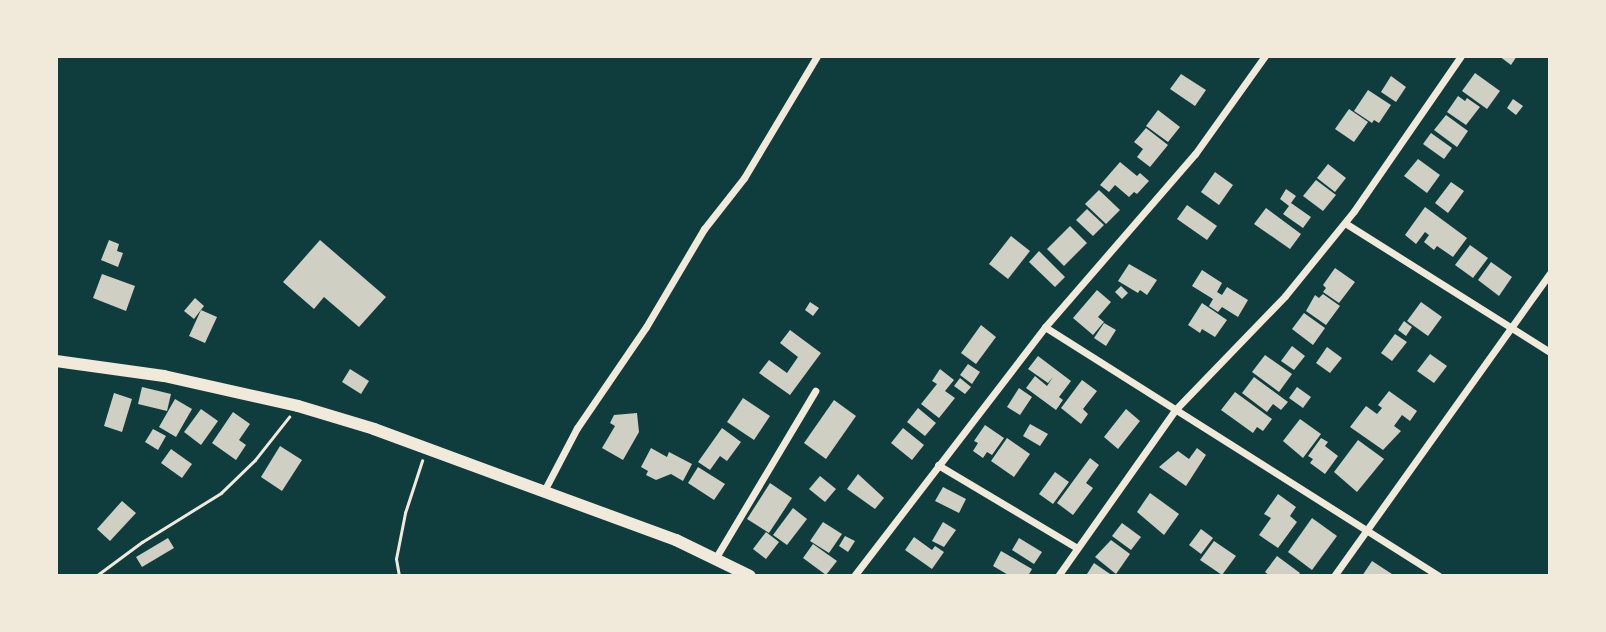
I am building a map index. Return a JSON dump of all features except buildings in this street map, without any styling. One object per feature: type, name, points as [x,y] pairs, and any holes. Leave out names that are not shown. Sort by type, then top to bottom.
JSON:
[{"type":"main road","points":[[56,361],[164,376],[298,406],[426,448],[676,540],[750,576]]},
{"type":"street","points":[[544,491],[577,428],[622,365],[704,229],[744,178],[817,56]]},
{"type":"street","points":[[853,576],[1045,327],[1195,154],[1265,56]]},
{"type":"street","points":[[1058,576],[1175,410],[1285,296],[1345,223],[1461,56]]},
{"type":"street","points":[[1345,223],[1550,352]]},
{"type":"street","points":[[1334,576],[1550,273]]},
{"type":"street","points":[[1045,327],[1439,576]]},
{"type":"street","points":[[715,559],[815,391]]},
{"type":"street","points":[[938,465],[1077,548]]},
{"type":"path","points":[[96,576],[142,542],[221,494],[255,460],[298,406]]},
{"type":"path","points":[[399,576],[396,559],[405,513],[426,448]]}]
